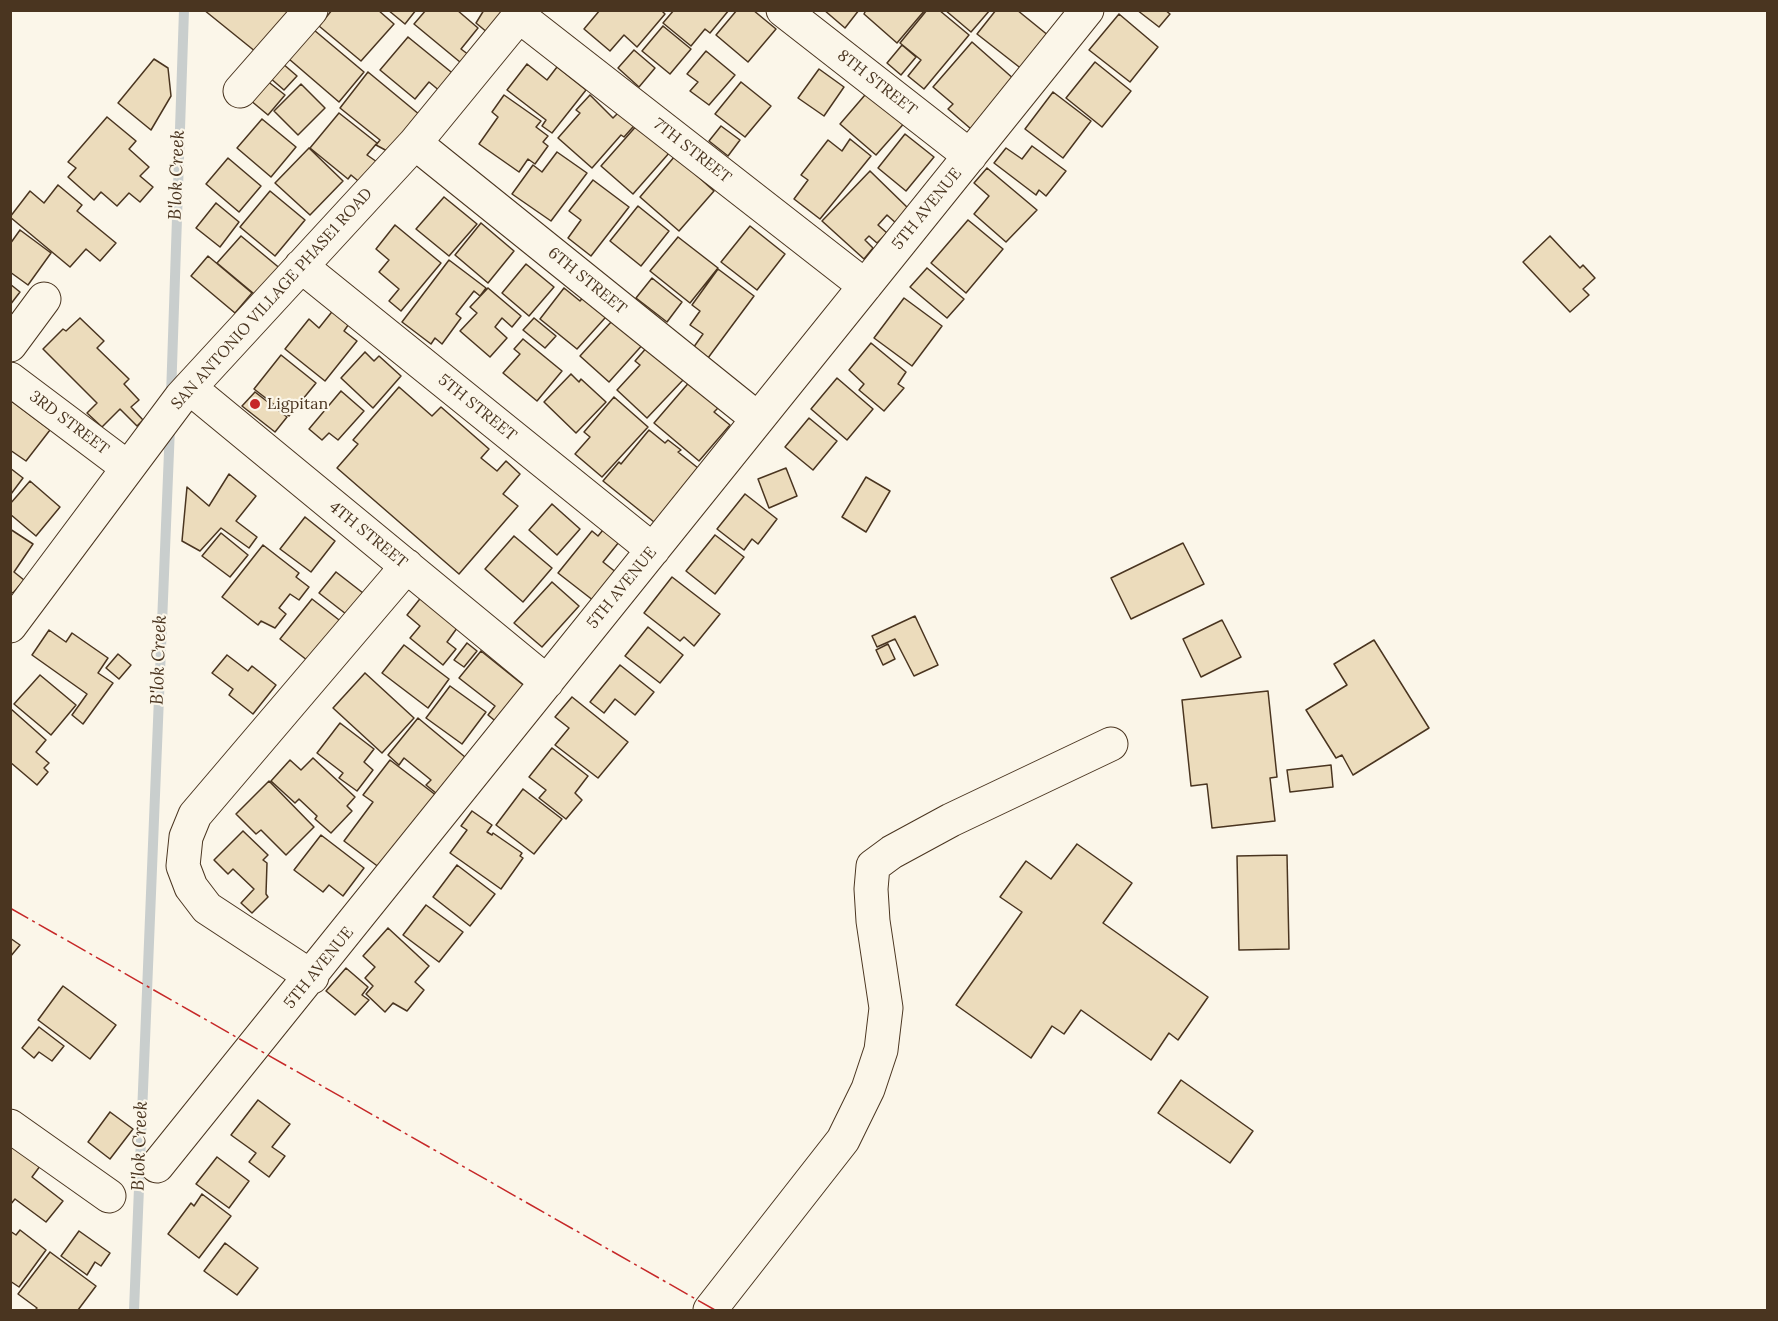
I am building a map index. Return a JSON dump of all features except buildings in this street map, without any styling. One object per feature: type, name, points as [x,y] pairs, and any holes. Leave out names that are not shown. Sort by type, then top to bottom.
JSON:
[{"type":"street","points":[[240,91],[311,10]]},
{"type":"street","name":"8TH STREET","points":[[783,10],[970,156]]},
{"type":"street","name":"SAN ANTONIO VILLAGE PHASE1 ROAD","points":[[10,626],[185,392],[416,143],[521,13]]},
{"type":"street","name":"7TH STREET","points":[[521,13],[865,286]]},
{"type":"street","name":"5TH AVENUE","points":[[157,1166],[312,977],[970,156],[1076,14]]},
{"type":"street","name":"6TH STREET","points":[[416,143],[758,419]]},
{"type":"street","name":"5TH STREET","points":[[301,266],[652,550]]},
{"type":"street","points":[[10,345],[44,299]]},
{"type":"street","name":"3RD STREET","points":[[10,379],[134,458]]},
{"type":"street","name":"4TH STREET","points":[[185,392],[407,566],[547,682]]},
{"type":"street","points":[[312,977],[207,908],[190,887],[183,866],[186,837],[195,815],[407,566]]},
{"type":"street","points":[[710,1311],[843,1140],[868,1089],[881,1050],[886,1008],[873,921],[871,889],[873,866],[892,852],[951,820],[1111,744]]},
{"type":"street","points":[[10,1126],[109,1196]]},
{"type":"waterway","name":"B'lok Creek","points":[[171,396],[184,10]]},
{"type":"waterway","name":"B'lok Creek","points":[[134,1310],[170,427]]},
{"type":"power","points":[[10,908],[715,1310]]},
{"type":"place","name":"Ligpitan","points":[[255,404]]}]
